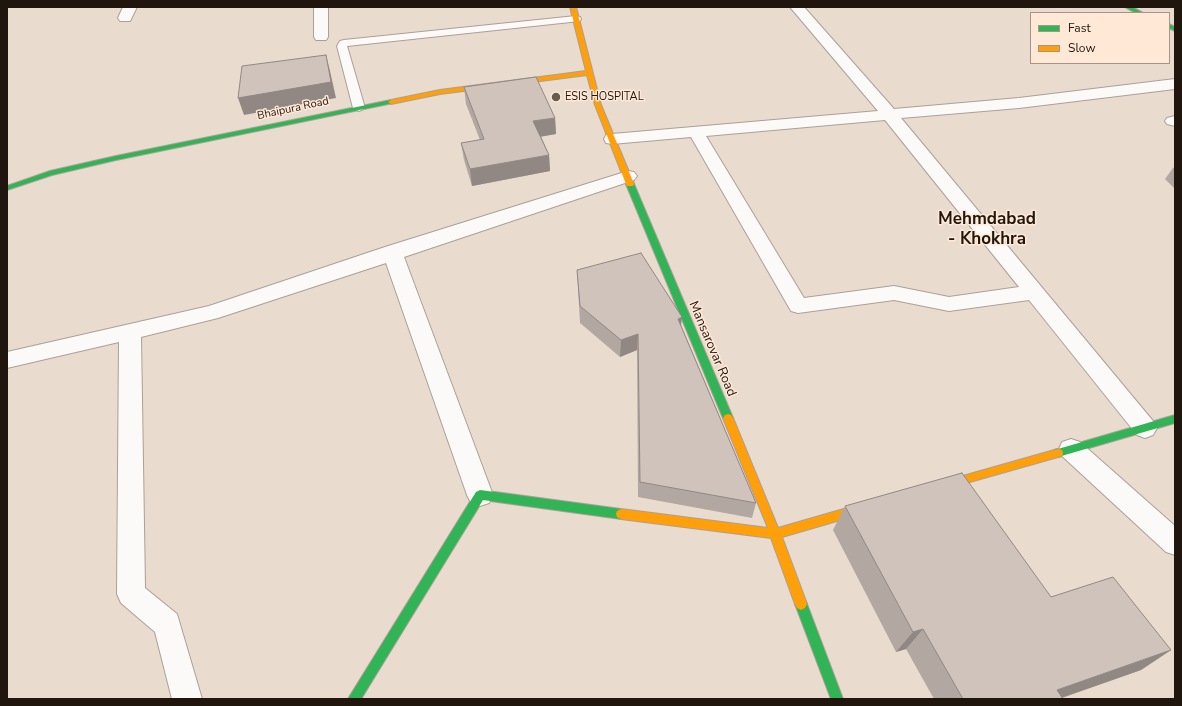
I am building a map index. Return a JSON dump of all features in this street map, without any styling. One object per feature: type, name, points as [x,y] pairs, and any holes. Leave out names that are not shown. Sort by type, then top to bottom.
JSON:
[{"type":"street","points":[[321,7],[321,37]]},
{"type":"street","name":"Mansarovar Road","points":[[573,7],[588,72],[598,105],[775,534],[837,699]]},
{"type":"street","points":[[797,7],[890,115],[1146,428]]},
{"type":"street","points":[[1128,7],[1138,12]]},
{"type":"street","name":"Bhaipura Road","points":[[7,188],[50,173],[359,108],[440,92],[588,72]]},
{"type":"street","points":[[612,140],[1019,103],[1175,84]]},
{"type":"street","points":[[696,132],[798,306],[894,293],[949,304],[1035,292]]},
{"type":"street","points":[[7,360],[212,313],[392,252],[628,176]]},
{"type":"street","points":[[392,252],[480,495]]},
{"type":"street","points":[[130,333],[131,594],[167,624],[187,699]]},
{"type":"street","points":[[927,491],[1175,419]]},
{"type":"street","points":[[1071,449],[1175,543]]},
{"type":"street","points":[[480,495],[775,534],[874,506]]},
{"type":"street","points":[[354,699],[480,495]]},
{"type":"lane","points":[[359,108],[342,46],[344,43],[576,20]]},
{"type":"building","points":[[326,55],[331,82],[238,98],[242,66]]},
{"type":"building","points":[[536,77],[555,118],[533,121],[549,155],[470,169],[461,143],[484,139],[464,87]]},
{"type":"building","points":[[641,253],[682,317],[678,319],[756,503],[640,482],[638,334],[621,340],[580,306],[577,270]]},
{"type":"building","points":[[962,473],[1051,597],[1113,577],[1171,650],[1057,690],[1063,699],[963,699],[923,629],[913,632],[845,506]]},
{"type":"traffic: fast","points":[[1128,7],[1138,12]]},
{"type":"traffic: fast","points":[[1170,26],[1175,29]]},
{"type":"traffic: fast","points":[[7,188],[50,173],[116,158],[391,102]]},
{"type":"traffic: fast","points":[[630,184],[728,418]]},
{"type":"traffic: fast","points":[[1058,453],[1175,419]]},
{"type":"traffic: fast","points":[[354,699],[480,495],[621,514]]},
{"type":"traffic: fast","points":[[801,604],[837,699]]},
{"type":"traffic: slow","points":[[573,7],[598,105],[630,184]]},
{"type":"traffic: slow","points":[[391,102],[440,92],[588,73]]},
{"type":"traffic: slow","points":[[728,418],[765,506],[801,604]]},
{"type":"traffic: slow","points":[[938,487],[1058,453]]},
{"type":"traffic: slow","points":[[621,514],[775,534],[868,507]]},
{"type":"place","name":"ESIS HOSPITAL","points":[[556,97]]},
{"type":"district","name":"Mehmdabad - Khokhra","points":[[987,230]]}]
